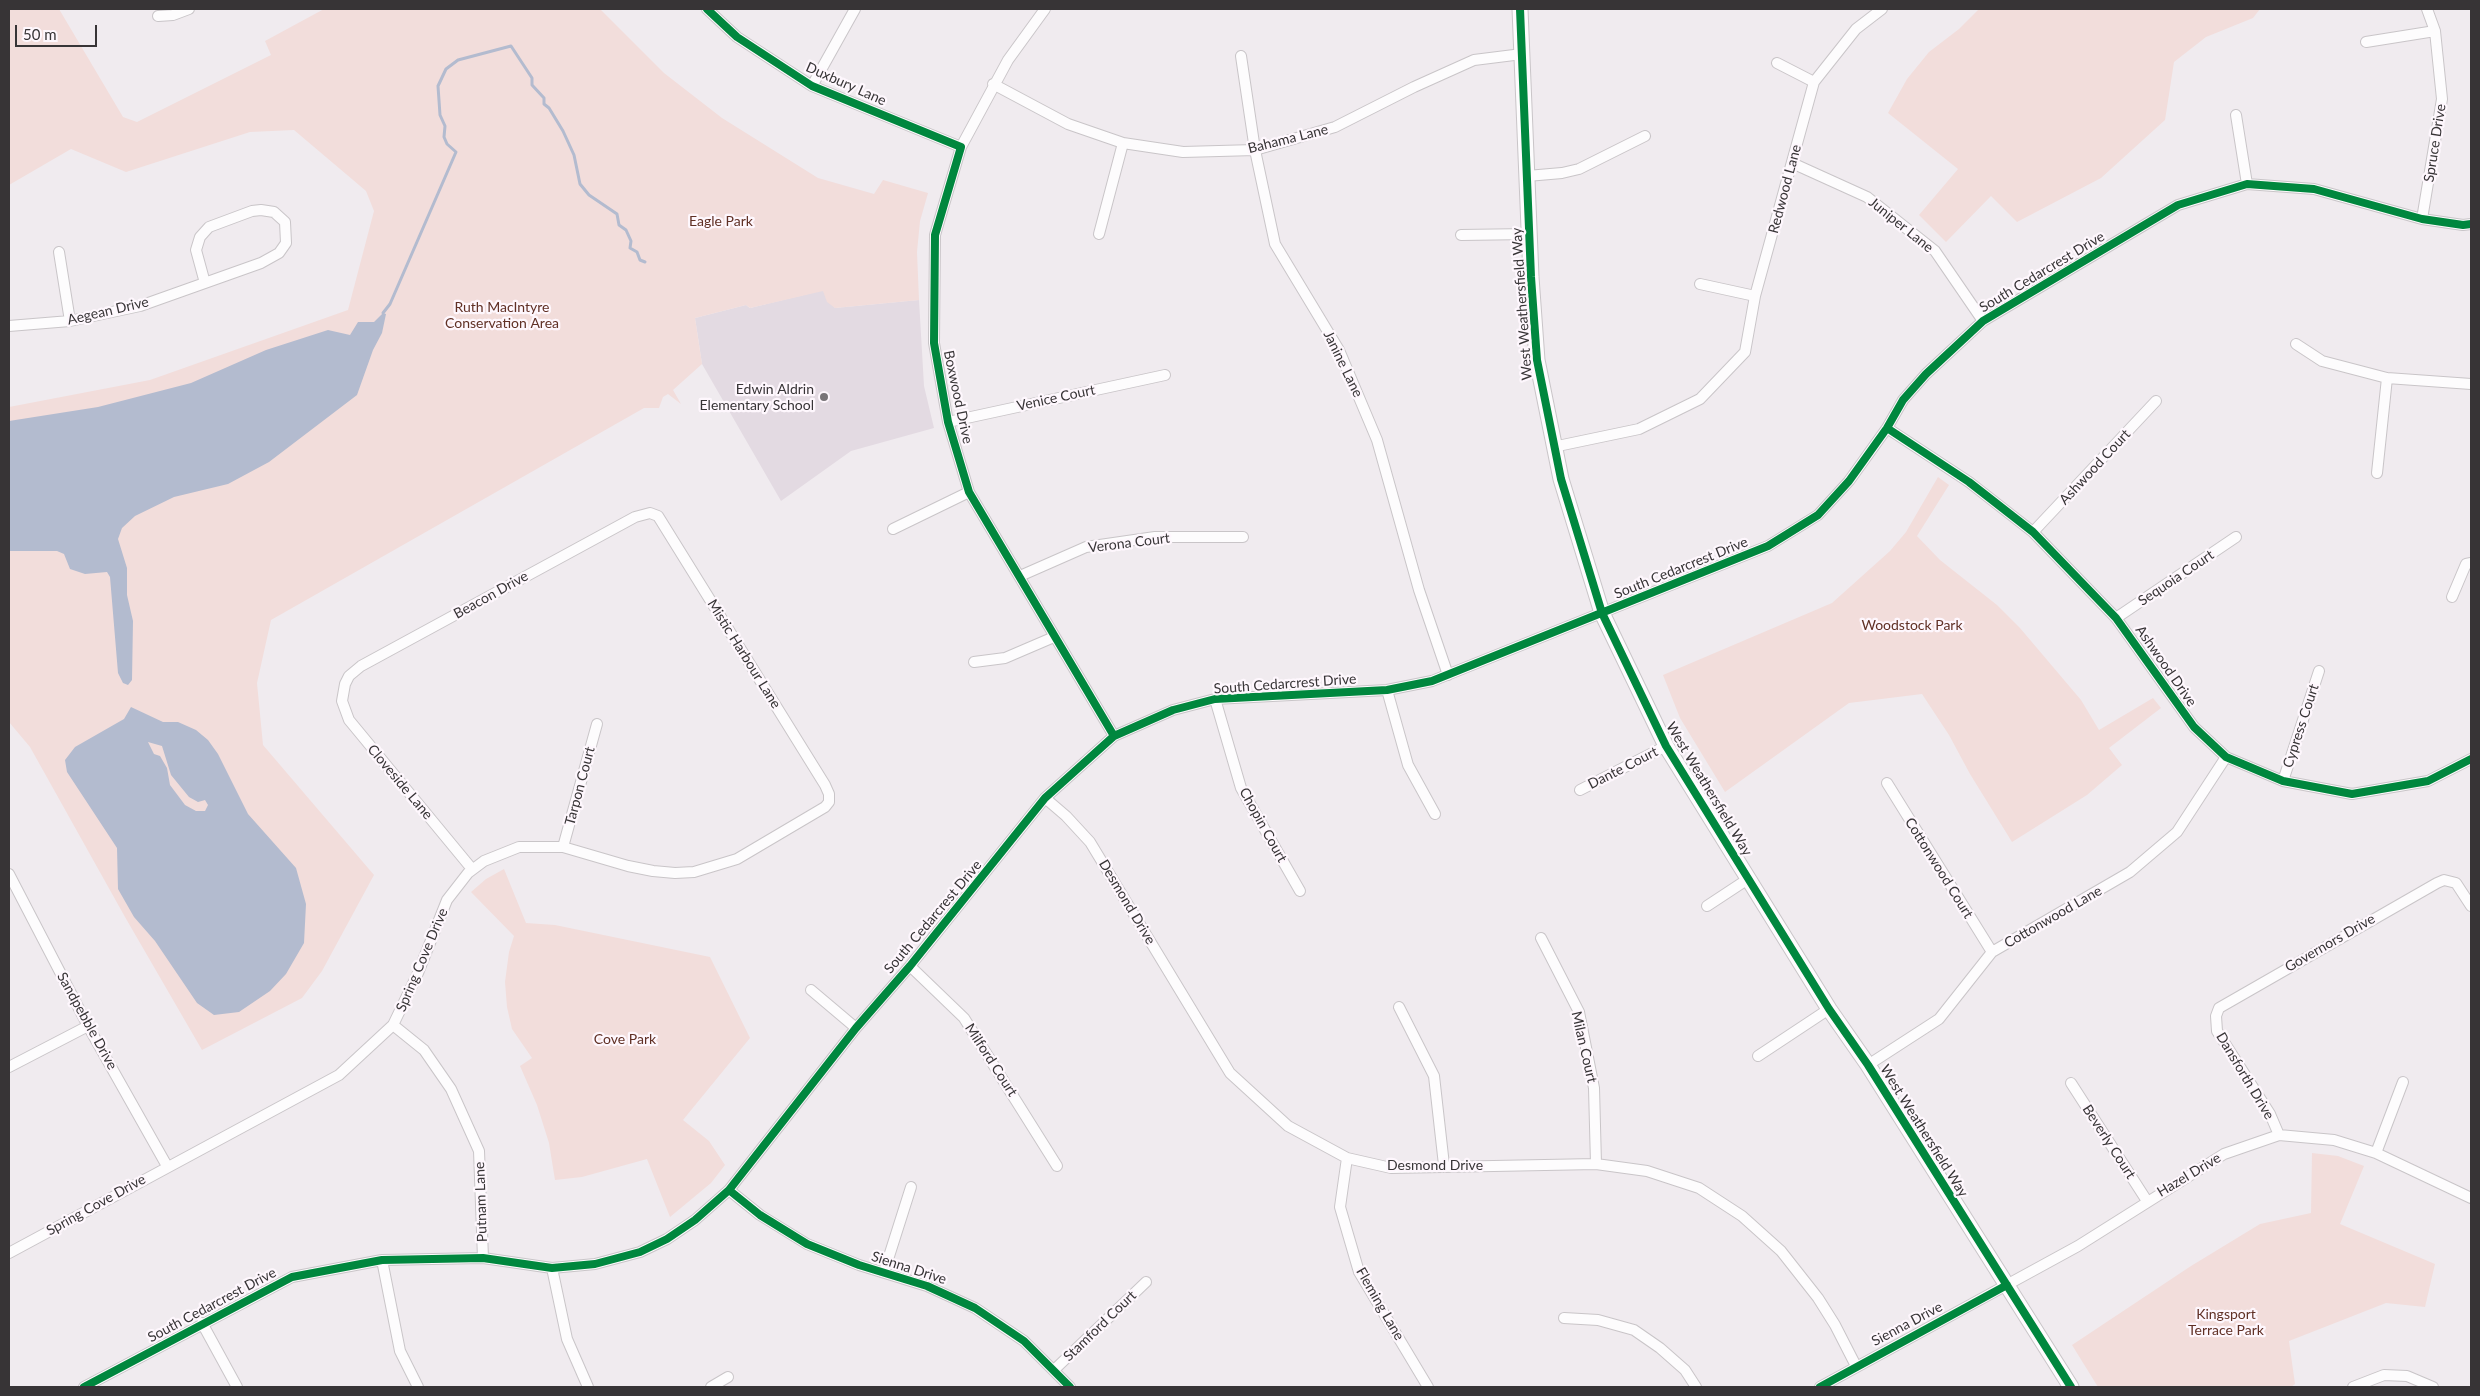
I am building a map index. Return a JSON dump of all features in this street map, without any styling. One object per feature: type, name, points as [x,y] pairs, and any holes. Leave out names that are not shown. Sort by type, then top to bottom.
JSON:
[{"type":"street","points":[[158,16],[173,15],[190,9]]},
{"type":"street","name":"Duxbury Lane","points":[[707,9],[737,37],[812,86],[961,147]]},
{"type":"street","points":[[812,86],[855,9]]},
{"type":"street","name":"Boxwood Drive","points":[[1045,9],[1028,29],[993,84],[961,147],[935,235],[934,343],[948,422],[969,492],[1114,736]]},
{"type":"street","name":"West Weathersfield Way","points":[[1520,9],[1529,234],[1537,360],[1553,447],[1577,537],[1602,613],[1666,746],[1829,1009],[1868,1065],[2071,1387]]},
{"type":"street","name":"Redwood Lane","points":[[1553,447],[1639,429],[1700,399],[1745,352],[1756,296],[1814,82],[1856,29],[1882,9]]},
{"type":"street","name":"Spruce Drive","points":[[2422,219],[2442,99],[2435,31],[2427,9]]},
{"type":"street","points":[[2366,42],[2435,31]]},
{"type":"street","name":"Bahama Lane","points":[[993,84],[1068,124],[1123,143],[1183,152],[1254,150],[1335,127],[1414,87],[1474,60],[1522,54]]},
{"type":"street","name":"Janine Lane","points":[[1241,56],[1254,150],[1275,244],[1339,350],[1377,440],[1419,590],[1448,675]]},
{"type":"street","points":[[1777,63],[1814,82]]},
{"type":"street","points":[[2236,115],[2247,184]]},
{"type":"street","points":[[1527,176],[1562,173],[1578,169],[1644,136]]},
{"type":"street","points":[[1100,234],[1123,143]]},
{"type":"street","name":"Juniper Lane","points":[[1792,163],[1867,197],[1935,251],[1983,321]]},
{"type":"street","name":"South Cedarcrest Drive","points":[[84,1387],[292,1277],[382,1260],[482,1258],[552,1268],[595,1264],[640,1252],[667,1239],[696,1220],[729,1190],[856,1028],[910,966],[1045,798],[1114,736],[1173,710],[1215,699],[1387,690],[1448,675],[1768,546],[1818,515],[1849,481],[1887,428],[1903,400],[1926,374],[1983,321],[2178,205],[2247,184],[2314,189],[2422,219],[2463,225],[2471,224]]},
{"type":"street","name":"Aegean Drive","points":[[9,326],[70,321],[140,306],[205,283],[261,263],[279,253],[286,243],[285,222],[274,212],[261,210],[252,211],[210,228],[200,237],[196,250],[205,283]]},
{"type":"street","points":[[1461,235],[1529,234]]},
{"type":"street","points":[[59,252],[70,321]]},
{"type":"street","points":[[1700,284],[1756,296]]},
{"type":"street","points":[[2296,344],[2322,361],[2387,378],[2471,384]]},
{"type":"street","name":"Venice Court","points":[[948,422],[1165,375]]},
{"type":"street","points":[[2377,474],[2387,378]]},
{"type":"street","name":"Ashwood Court","points":[[2033,532],[2156,401]]},
{"type":"street","name":"Ashwood Drive","points":[[1887,428],[1969,482],[2033,532],[2116,618],[2194,727],[2226,757],[2283,781],[2352,794],[2428,781],[2471,759]]},
{"type":"street","points":[[893,529],[969,492]]},
{"type":"street","name":"Beacon Drive","points":[[343,690],[349,676],[362,666],[635,517],[650,513]]},
{"type":"street","name":"Mistic Harbour Lane","points":[[650,513],[662,520],[826,785],[829,802]]},
{"type":"street","name":"Verona Court","points":[[1020,576],[1086,547],[1155,537],[1243,537]]},
{"type":"street","name":"Sequoia Court","points":[[2116,618],[2236,537]]},
{"type":"street","points":[[2452,597],[2466,564],[2471,562]]},
{"type":"street","points":[[974,662],[1005,658],[1054,637]]},
{"type":"street","name":"Cypress Court","points":[[2283,781],[2319,671]]},
{"type":"street","name":"Cloveside Lane","points":[[343,690],[344,710],[349,720],[472,869]]},
{"type":"street","points":[[1387,690],[1408,765],[1435,814]]},
{"type":"street","name":"Chopin Court","points":[[1215,699],[1241,788],[1300,891]]},
{"type":"street","name":"Tarpon Court","points":[[563,847],[597,724]]},
{"type":"street","name":"Dante Court","points":[[1580,790],[1666,746]]},
{"type":"street","name":"Cottonwood Lane","points":[[1868,1065],[1939,1019],[1992,952],[2130,872],[2177,832],[2226,757]]},
{"type":"street","name":"Cottonwood Court","points":[[1887,784],[1992,952]]},
{"type":"street","name":"Desmond Drive","points":[[1045,798],[1066,816],[1090,842],[1230,1074],[1288,1126],[1347,1158],[1392,1168],[1444,1165],[1596,1164],[1647,1171],[1699,1188],[1742,1216],[1781,1251],[1818,1298],[1835,1325],[1856,1366]]},
{"type":"street","name":"Spring Cove Drive","points":[[9,1253],[167,1166],[339,1075],[393,1025],[418,973],[447,900],[472,869],[510,850],[529,846],[563,847],[628,866],[653,871],[694,872],[737,859],[818,813],[829,802]]},
{"type":"street","name":"Sandpebble Drive","points":[[9,874],[88,1026],[167,1166]]},
{"type":"street","points":[[1707,906],[1748,879]]},
{"type":"street","name":"Governors Drive","points":[[2216,1016],[2224,1004],[2437,883],[2451,880],[2460,887],[2471,906]]},
{"type":"street","name":"Milan Court","points":[[1541,938],[1579,1012],[1594,1088],[1596,1164]]},
{"type":"street","name":"Milford Court","points":[[910,966],[964,1018],[1057,1166]]},
{"type":"street","points":[[812,990],[856,1028]]},
{"type":"street","points":[[1399,1007],[1434,1076],[1444,1165]]},
{"type":"street","points":[[1758,1056],[1829,1009]]},
{"type":"street","name":"Dansforth Drive","points":[[2216,1016],[2217,1031],[2270,1114],[2279,1135]]},
{"type":"street","name":"Putnam Lane","points":[[393,1025],[424,1050],[451,1089],[479,1151],[482,1258]]},
{"type":"street","points":[[9,1067],[88,1026]]},
{"type":"street","points":[[2376,1153],[2403,1082]]},
{"type":"street","name":"Beverly Court","points":[[2071,1083],[2147,1201]]},
{"type":"street","name":"Hazel Drive","points":[[2007,1285],[2078,1246],[2224,1154],[2279,1135],[2334,1140],[2376,1153],[2471,1198]]},
{"type":"street","name":"Fleming Lane","points":[[1347,1158],[1340,1207],[1359,1272],[1428,1387]]},
{"type":"street","points":[[884,1272],[911,1187]]},
{"type":"street","name":"Sienna Drive","points":[[729,1190],[760,1215],[807,1244],[835,1256],[927,1286],[976,1308],[1024,1341],[1055,1369],[1070,1387]]},
{"type":"street","points":[[382,1260],[400,1350],[418,1387]]},
{"type":"street","points":[[552,1268],[567,1339],[588,1387]]},
{"type":"street","name":"Stamford Court","points":[[1055,1369],[1146,1282]]},
{"type":"street","name":"Sienna Drive","points":[[1820,1387],[2007,1285]]},
{"type":"street","points":[[1564,1318],[1598,1320],[1634,1330],[1660,1348],[1685,1370],[1696,1387]]},
{"type":"street","points":[[202,1323],[236,1387]]},
{"type":"street","points":[[2353,1387],[2384,1375],[2407,1376],[2433,1387]]},
{"type":"street","points":[[712,1387],[728,1377]]},
{"type":"shaded area","name":"Edwin Aldrin Elementary School","points":[[824,290],[835,308],[919,300],[924,386],[934,428],[851,451],[781,501],[702,364],[695,318],[746,305],[750,308]]},
{"type":"green space","name":"Ruth MacIntyre Conservation Area","points":[[9,9],[59,9],[123,117],[137,122],[271,55],[265,41],[324,9],[600,9],[664,73],[722,118],[818,178],[874,194],[883,180],[928,193],[920,221],[917,252],[919,300],[835,308],[827,302],[823,291],[750,308],[746,305],[695,318],[702,364],[673,390],[681,404],[668,394],[663,397],[659,408],[644,408],[271,620],[257,683],[263,745],[374,875],[322,971],[302,998],[202,1050],[30,747],[9,722],[9,407],[150,380],[348,310],[374,211],[366,191],[294,130],[250,132],[126,172],[71,149],[9,185]]},
{"type":"green space","points":[[1979,9],[2260,9],[2253,18],[2206,37],[2174,62],[2165,120],[2101,178],[2017,222],[1991,196],[1946,242],[1919,215],[1958,169],[1888,113],[1907,79],[1929,52],[1959,29]]},
{"type":"green space","name":"Woodstock Park","points":[[1938,477],[1949,485],[1917,536],[1940,560],[1997,605],[2020,628],[2081,700],[2099,730],[2153,698],[2161,708],[2109,748],[2122,765],[2087,795],[2012,842],[1970,774],[1949,735],[1922,694],[1849,703],[1725,792],[1680,718],[1663,675],[1832,603],[1890,551],[1906,532]]},
{"type":"green space","name":"Cove Park","points":[[504,869],[526,923],[555,925],[710,957],[750,1038],[683,1120],[709,1141],[725,1165],[711,1183],[670,1217],[647,1159],[582,1177],[555,1180],[549,1143],[537,1105],[520,1066],[532,1058],[512,1029],[507,1007],[505,982],[509,952],[514,936],[471,892],[486,879]]},
{"type":"green space","name":"Kingsport Terrace Park","points":[[2312,1153],[2338,1156],[2364,1166],[2340,1224],[2435,1264],[2425,1307],[2386,1303],[2289,1341],[2295,1384],[2291,1387],[2098,1387],[2072,1345],[2191,1266],[2260,1224],[2311,1213]]},
{"type":"water","points":[[383,313],[386,314],[382,333],[373,350],[357,395],[269,462],[228,484],[174,497],[135,516],[122,528],[118,539],[127,568],[127,595],[133,621],[132,680],[128,685],[123,683],[118,673],[110,577],[107,572],[85,574],[70,569],[64,554],[57,551],[9,551],[9,421],[98,407],[191,383],[266,350],[328,330],[350,335],[358,322],[374,322]]},
{"type":"water","points":[[131,707],[163,722],[178,722],[196,730],[208,740],[218,754],[248,814],[296,868],[306,904],[304,943],[286,974],[270,991],[239,1012],[214,1015],[197,1003],[155,941],[134,917],[118,889],[117,848],[67,772],[65,760],[75,747],[124,719]],"holes":[[[148,742],[162,746],[171,775],[189,797],[198,802],[205,800],[208,805],[205,811],[196,811],[185,805],[170,785],[167,768],[160,756],[154,754]]]},
{"type":"waterway","points":[[383,313],[390,304],[456,152],[447,144],[444,137],[445,126],[440,115],[438,86],[446,69],[458,60],[511,46],[532,78],[532,85],[544,98],[544,104],[549,108],[563,131],[574,155],[580,184],[589,195],[617,214],[619,225],[626,230],[631,241],[630,248],[637,252],[640,260],[645,262]]},
{"type":"cycle path","points":[[707,9],[737,37],[812,86],[961,147],[935,235],[934,343],[948,422],[969,492],[1114,736]]},
{"type":"cycle path","points":[[1520,9],[1531,277],[1537,360],[1561,479],[1602,613],[1666,746],[1829,1009],[1868,1065],[2071,1387]]},
{"type":"cycle path","points":[[84,1387],[292,1277],[382,1260],[483,1258],[552,1268],[595,1264],[640,1252],[667,1239],[695,1220],[729,1190],[856,1028],[910,966],[1045,798],[1114,736],[1173,710],[1215,699],[1387,690],[1432,681],[1768,546],[1818,515],[1849,481],[1887,428],[1903,400],[1926,374],[1983,321],[2178,205],[2247,184],[2314,189],[2422,219],[2463,225],[2471,224]]},
{"type":"cycle path","points":[[1887,428],[1969,482],[2033,532],[2116,618],[2194,727],[2226,757],[2283,781],[2352,794],[2428,781],[2471,759]]},
{"type":"cycle path","points":[[729,1190],[760,1215],[807,1244],[859,1265],[927,1286],[975,1308],[1024,1341],[1070,1387]]},
{"type":"cycle path","points":[[1820,1387],[2007,1285]]},
{"type":"place","name":"Edwin Aldrin Elementary School","points":[[824,397]]},
{"type":"park label","name":"Eagle Park","points":[[721,221]]}]
